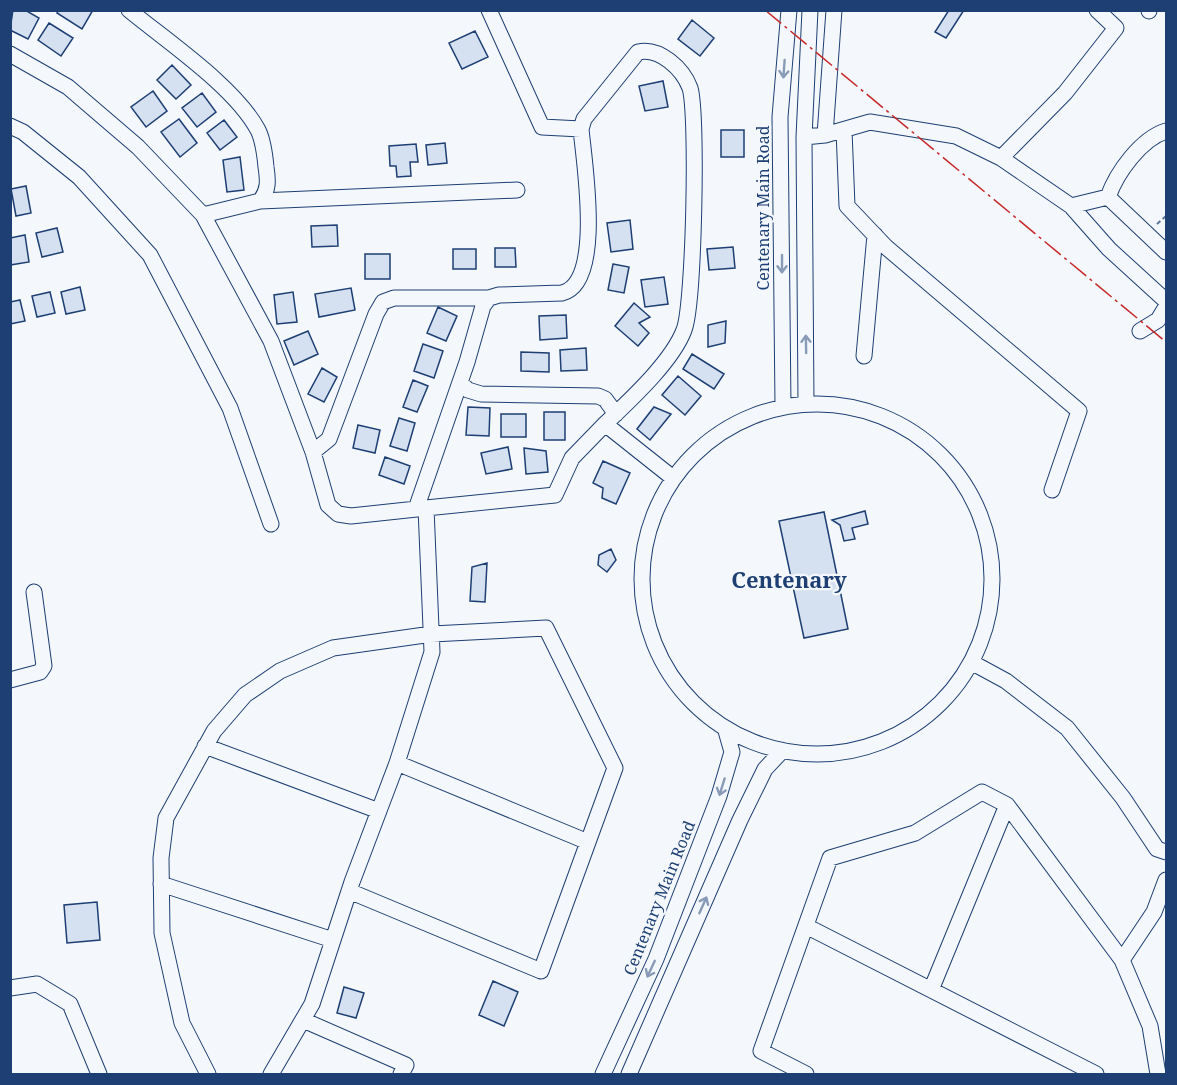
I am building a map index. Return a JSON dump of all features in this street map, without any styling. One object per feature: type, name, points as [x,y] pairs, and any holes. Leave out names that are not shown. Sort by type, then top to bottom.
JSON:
[{"type":"street","points":[[129,10],[205,72],[233,99],[258,131],[268,184],[260,201]]},
{"type":"street","points":[[489,10],[542,127],[581,129]]},
{"type":"street","name":"Centenary Main Road","points":[[783,406],[780,117],[789,10]]},
{"type":"street","points":[[806,403],[804,137],[810,10]]},
{"type":"street","points":[[825,135],[834,10]]},
{"type":"street","points":[[1001,158],[1065,93],[1116,28],[1097,10]]},
{"type":"street","points":[[10,54],[68,87],[138,147],[203,215],[271,341],[313,452],[328,505],[338,514],[351,516],[555,495],[572,458],[645,385],[680,340],[687,318],[693,129],[690,90],[683,73],[653,52],[638,52],[589,110],[581,129],[589,235],[585,260],[577,285],[570,291],[562,293],[499,295],[489,298],[394,298],[382,302],[329,439],[313,452]]},
{"type":"street","points":[[804,137],[825,135],[870,122],[956,136],[1001,158],[1071,206],[1109,249],[1167,301]]},
{"type":"street","points":[[10,126],[22,132],[79,177],[150,255],[230,408],[271,524]]},
{"type":"street","points":[[844,130],[847,206],[875,235],[1078,411],[1052,490]]},
{"type":"street","points":[[1108,197],[1112,186],[1130,160],[1154,135],[1167,130]]},
{"type":"street","points":[[203,215],[260,201],[517,190]]},
{"type":"street","points":[[1071,206],[1108,197]]},
{"type":"street","points":[[1108,197],[1167,252]]},
{"type":"street","points":[[864,356],[875,235]]},
{"type":"street","points":[[271,1074],[312,1004],[349,891],[397,763],[432,652],[421,509],[483,306],[489,298]]},
{"type":"street","points":[[1140,331],[1158,320],[1167,307]]},
{"type":"street","points":[[460,383],[468,390],[481,394],[598,396],[605,399],[610,419],[673,478]]},
{"type":"street","points":[[806,403],[848,405],[887,417],[922,438],[952,467],[974,502],[988,541],[992,583],[986,624],[971,662],[947,696],[924,716],[880,743],[841,753],[782,751],[726,731],[680,687],[657,649],[644,606],[643,561],[645,550],[653,518],[673,478],[703,444],[741,420],[783,406],[806,403]]},
{"type":"street","points":[[10,680],[40,672],[44,666],[34,592]]},
{"type":"street","points":[[208,1074],[182,1023],[162,933],[160,858],[166,818],[205,746],[245,695],[280,672],[333,648],[432,634],[546,628],[615,768],[541,971],[349,891]]},
{"type":"street","points":[[971,662],[1006,681],[1066,728],[1123,798],[1157,849],[1167,852]]},
{"type":"street","name":"Centenary Main Road","points":[[603,1074],[656,959],[719,796],[732,752],[726,731]]},
{"type":"street","points":[[205,746],[379,811]]},
{"type":"street","points":[[629,1074],[745,810],[765,769],[782,751]]},
{"type":"street","points":[[397,763],[588,842]]},
{"type":"street","points":[[806,1074],[761,1051],[830,858],[915,833],[982,792],[1007,805],[1122,960],[1150,1026],[1158,1074]]},
{"type":"street","points":[[931,990],[1007,805]]},
{"type":"street","points":[[1122,960],[1154,912],[1167,879]]},
{"type":"street","points":[[161,884],[333,940]]},
{"type":"street","points":[[806,926],[1096,1074]]},
{"type":"street","points":[[10,988],[37,984],[70,1004],[99,1074]]},
{"type":"street","points":[[303,1020],[406,1065],[401,1074]]},
{"type":"building","points":[[13,10],[25,10],[39,18],[28,39],[10,30]]},
{"type":"building","points":[[59,10],[93,10],[82,29],[57,13]]},
{"type":"building","points":[[949,10],[964,10],[946,38],[935,32]]},
{"type":"building","points":[[692,20],[714,38],[700,56],[678,39]]},
{"type":"building","points":[[49,23],[73,38],[61,56],[38,40]]},
{"type":"building","points":[[475,31],[488,57],[462,69],[449,43]]},
{"type":"building","points":[[172,65],[191,85],[176,99],[157,80]]},
{"type":"building","points":[[663,81],[668,107],[645,111],[639,86]]},
{"type":"building","points":[[153,91],[167,111],[146,127],[131,107]]},
{"type":"building","points":[[202,93],[216,112],[197,127],[182,108]]},
{"type":"building","points":[[179,119],[197,143],[180,157],[161,132]]},
{"type":"building","points":[[224,120],[237,137],[220,150],[207,133]]},
{"type":"building","points":[[721,130],[744,130],[744,157],[721,157]]},
{"type":"building","points":[[445,143],[447,163],[428,165],[426,145]]},
{"type":"building","points":[[416,144],[418,162],[410,162],[411,176],[397,177],[396,166],[390,166],[389,146]]},
{"type":"building","points":[[240,157],[244,190],[227,192],[223,160]]},
{"type":"building","points":[[26,186],[31,213],[16,216],[11,189]]},
{"type":"building","points":[[630,220],[633,249],[611,252],[607,223]]},
{"type":"building","points":[[337,225],[338,246],[312,247],[311,226]]},
{"type":"building","points":[[57,228],[63,252],[42,257],[36,233]]},
{"type":"building","points":[[25,235],[29,262],[10,265],[10,238]]},
{"type":"building","points":[[733,247],[735,268],[709,270],[707,249]]},
{"type":"building","points":[[495,248],[515,248],[516,267],[495,267]]},
{"type":"building","points":[[453,249],[476,249],[476,269],[453,269]]},
{"type":"building","points":[[365,254],[390,254],[390,279],[365,279]]},
{"type":"building","points":[[613,264],[629,267],[624,293],[608,290]]},
{"type":"building","points":[[664,277],[668,304],[645,307],[641,280]]},
{"type":"building","points":[[80,287],[85,310],[66,314],[61,292]]},
{"type":"building","points":[[351,288],[355,310],[319,317],[315,294]]},
{"type":"building","points":[[50,292],[55,313],[37,317],[32,296]]},
{"type":"building","points":[[293,292],[297,322],[277,324],[274,295]]},
{"type":"building","points":[[20,300],[25,321],[10,324],[10,302]]},
{"type":"building","points":[[634,303],[650,317],[639,323],[649,333],[638,346],[615,326]]},
{"type":"building","points":[[438,307],[457,316],[446,341],[427,333]]},
{"type":"building","points":[[566,315],[567,338],[540,340],[539,316]]},
{"type":"building","points":[[726,321],[725,343],[708,347],[708,325]]},
{"type":"building","points":[[308,331],[318,354],[294,365],[284,341]]},
{"type":"building","points":[[423,344],[443,351],[434,378],[414,371]]},
{"type":"building","points":[[586,348],[587,370],[561,371],[560,350]]},
{"type":"building","points":[[521,352],[549,353],[549,372],[521,371]]},
{"type":"building","points":[[692,354],[724,374],[714,389],[683,369]]},
{"type":"building","points":[[322,368],[337,377],[324,402],[308,394]]},
{"type":"building","points":[[678,376],[701,396],[685,415],[662,395]]},
{"type":"building","points":[[413,380],[428,386],[417,412],[403,407]]},
{"type":"building","points":[[468,407],[490,408],[489,436],[466,435]]},
{"type":"building","points":[[654,407],[671,414],[650,440],[637,429]]},
{"type":"building","points":[[544,412],[565,412],[565,440],[544,440]]},
{"type":"building","points":[[501,414],[526,414],[526,437],[501,437]]},
{"type":"building","points":[[399,418],[415,423],[407,451],[390,446]]},
{"type":"building","points":[[358,425],[380,430],[375,453],[353,448]]},
{"type":"building","points":[[508,447],[512,469],[486,474],[481,453]]},
{"type":"building","points":[[524,448],[546,451],[548,472],[526,474]]},
{"type":"building","points":[[385,457],[410,466],[404,484],[379,475]]},
{"type":"building","points":[[603,461],[630,473],[616,504],[602,498],[603,488],[593,483]]},
{"type":"building","points":[[865,511],[868,524],[852,528],[855,539],[844,541],[840,525],[832,520]]},
{"type":"building","points":[[824,512],[848,629],[804,638],[779,521]]},
{"type":"building","points":[[611,549],[616,560],[607,572],[598,565],[599,555]]},
{"type":"building","points":[[487,563],[485,602],[470,601],[472,567]]},
{"type":"building","points":[[97,902],[100,940],[67,943],[64,905]]},
{"type":"building","points":[[493,981],[518,992],[504,1026],[479,1015]]},
{"type":"building","points":[[344,987],[364,993],[356,1018],[337,1013]]},
{"type":"power","points":[[765,10],[1166,342]]},
{"type":"district","name":"Centenary","points":[[789,580]]}]
